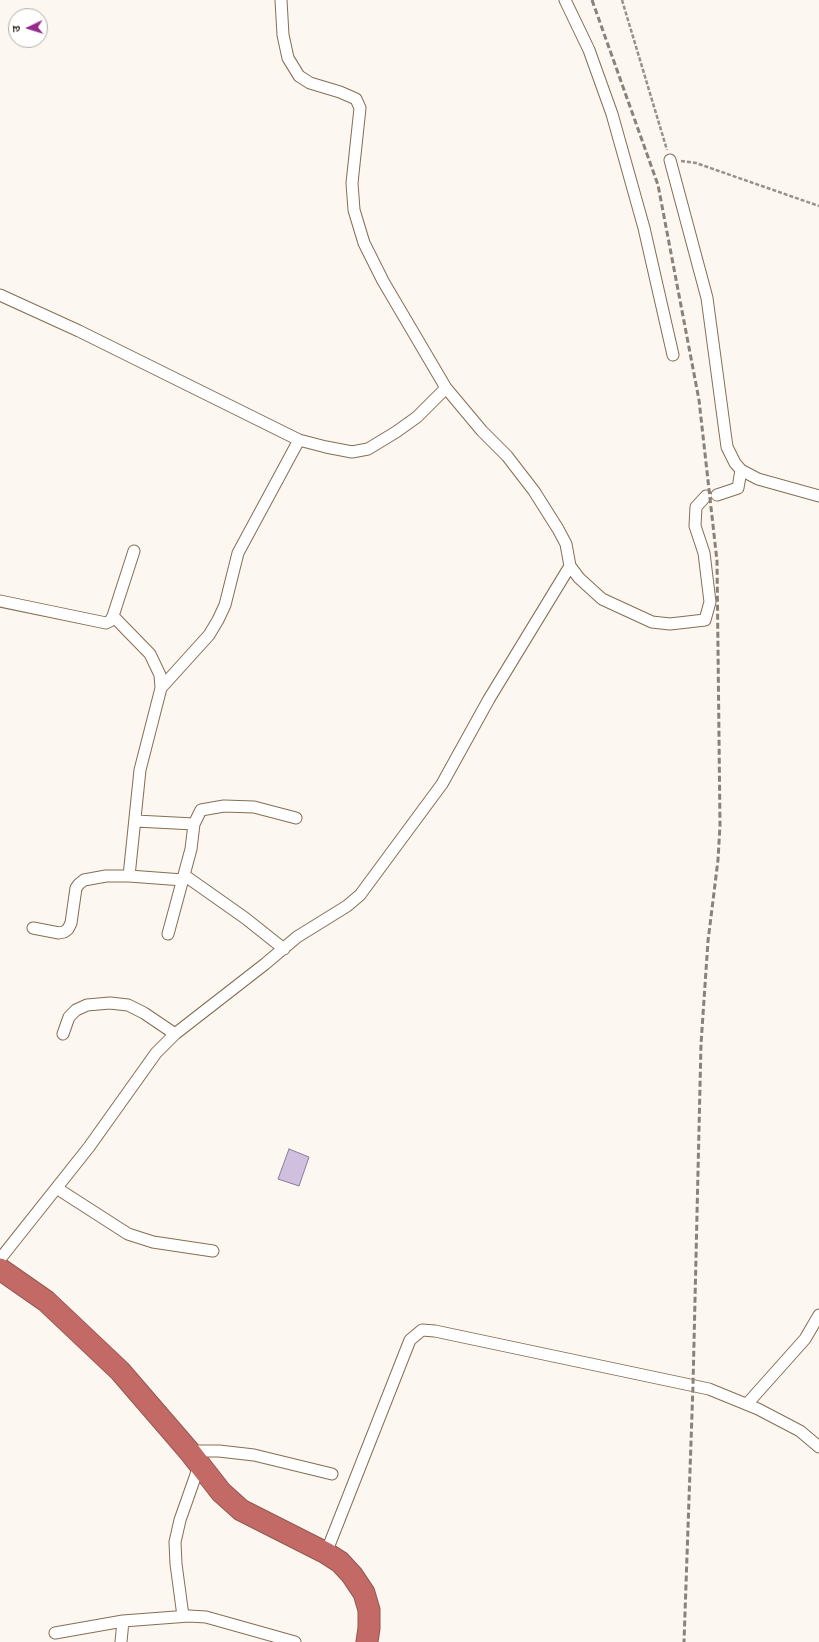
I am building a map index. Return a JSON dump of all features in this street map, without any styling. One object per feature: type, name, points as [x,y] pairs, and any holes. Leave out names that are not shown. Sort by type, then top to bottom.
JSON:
[{"type":"highway","points":[[0,1269],[46,1301],[120,1371],[220,1492],[241,1510],[326,1553],[340,1562],[352,1575],[364,1593],[369,1610],[370,1628],[366,1642]]},
{"type":"street","points":[[281,0],[283,35],[291,66],[299,76],[310,83],[340,92],[356,99],[360,108],[352,183],[354,210],[364,243],[383,281],[446,388],[482,431],[507,456],[534,491],[566,544],[570,566],[579,578],[602,599],[652,622],[670,624],[705,620],[710,602],[704,553],[694,526],[696,507],[711,496],[738,488],[741,470]]},
{"type":"street","points":[[565,0],[589,50],[612,114],[644,228],[673,355]]},
{"type":"street","points":[[670,160],[707,298],[727,447],[735,463],[741,470],[758,479],[819,496]]},
{"type":"street","points":[[0,295],[79,330],[299,440],[352,452],[368,449],[396,432],[417,417],[446,388]]},
{"type":"street","points":[[161,688],[209,635],[218,620],[225,605],[238,553],[299,440]]},
{"type":"street","points":[[0,601],[106,623],[110,621],[113,616],[134,551]]},
{"type":"street","points":[[0,1259],[58,1188],[156,1053],[175,1034],[284,949],[297,937],[347,906],[360,895],[442,784],[489,699],[570,566]]},
{"type":"street","points":[[113,616],[150,654],[160,674],[161,688],[140,770],[136,821],[129,876]]},
{"type":"street","points":[[168,934],[191,849],[194,824],[201,810],[224,806],[254,807],[296,818]]},
{"type":"street","points":[[136,821],[194,824]]},
{"type":"street","points":[[33,928],[59,933],[64,932],[71,923],[76,888],[84,880],[106,876],[184,878],[245,918],[284,949]]},
{"type":"street","points":[[63,1034],[69,1017],[76,1010],[87,1005],[110,1003],[128,1005],[175,1034]]},
{"type":"street","points":[[58,1188],[128,1234],[153,1242],[213,1251]]},
{"type":"street","points":[[747,1404],[805,1339],[819,1315]]},
{"type":"street","points":[[326,1553],[410,1340],[422,1330],[435,1331],[709,1389],[747,1404],[800,1431],[819,1447]]},
{"type":"street","points":[[183,1616],[176,1564],[175,1542],[194,1459],[219,1451],[254,1455],[332,1474]]},
{"type":"street","points":[[55,1633],[123,1621],[183,1616],[206,1618],[295,1642]]},
{"type":"street","points":[[121,1642],[123,1621]]},
{"type":"path","points":[[622,0],[670,160],[696,163],[819,206]]},
{"type":"building","points":[[289,1149],[309,1157],[299,1186],[278,1179]]},
{"type":"railway","points":[[592,0],[658,185],[699,400],[717,561],[720,825],[718,860],[708,941],[701,1044],[693,1385],[684,1642]]}]
